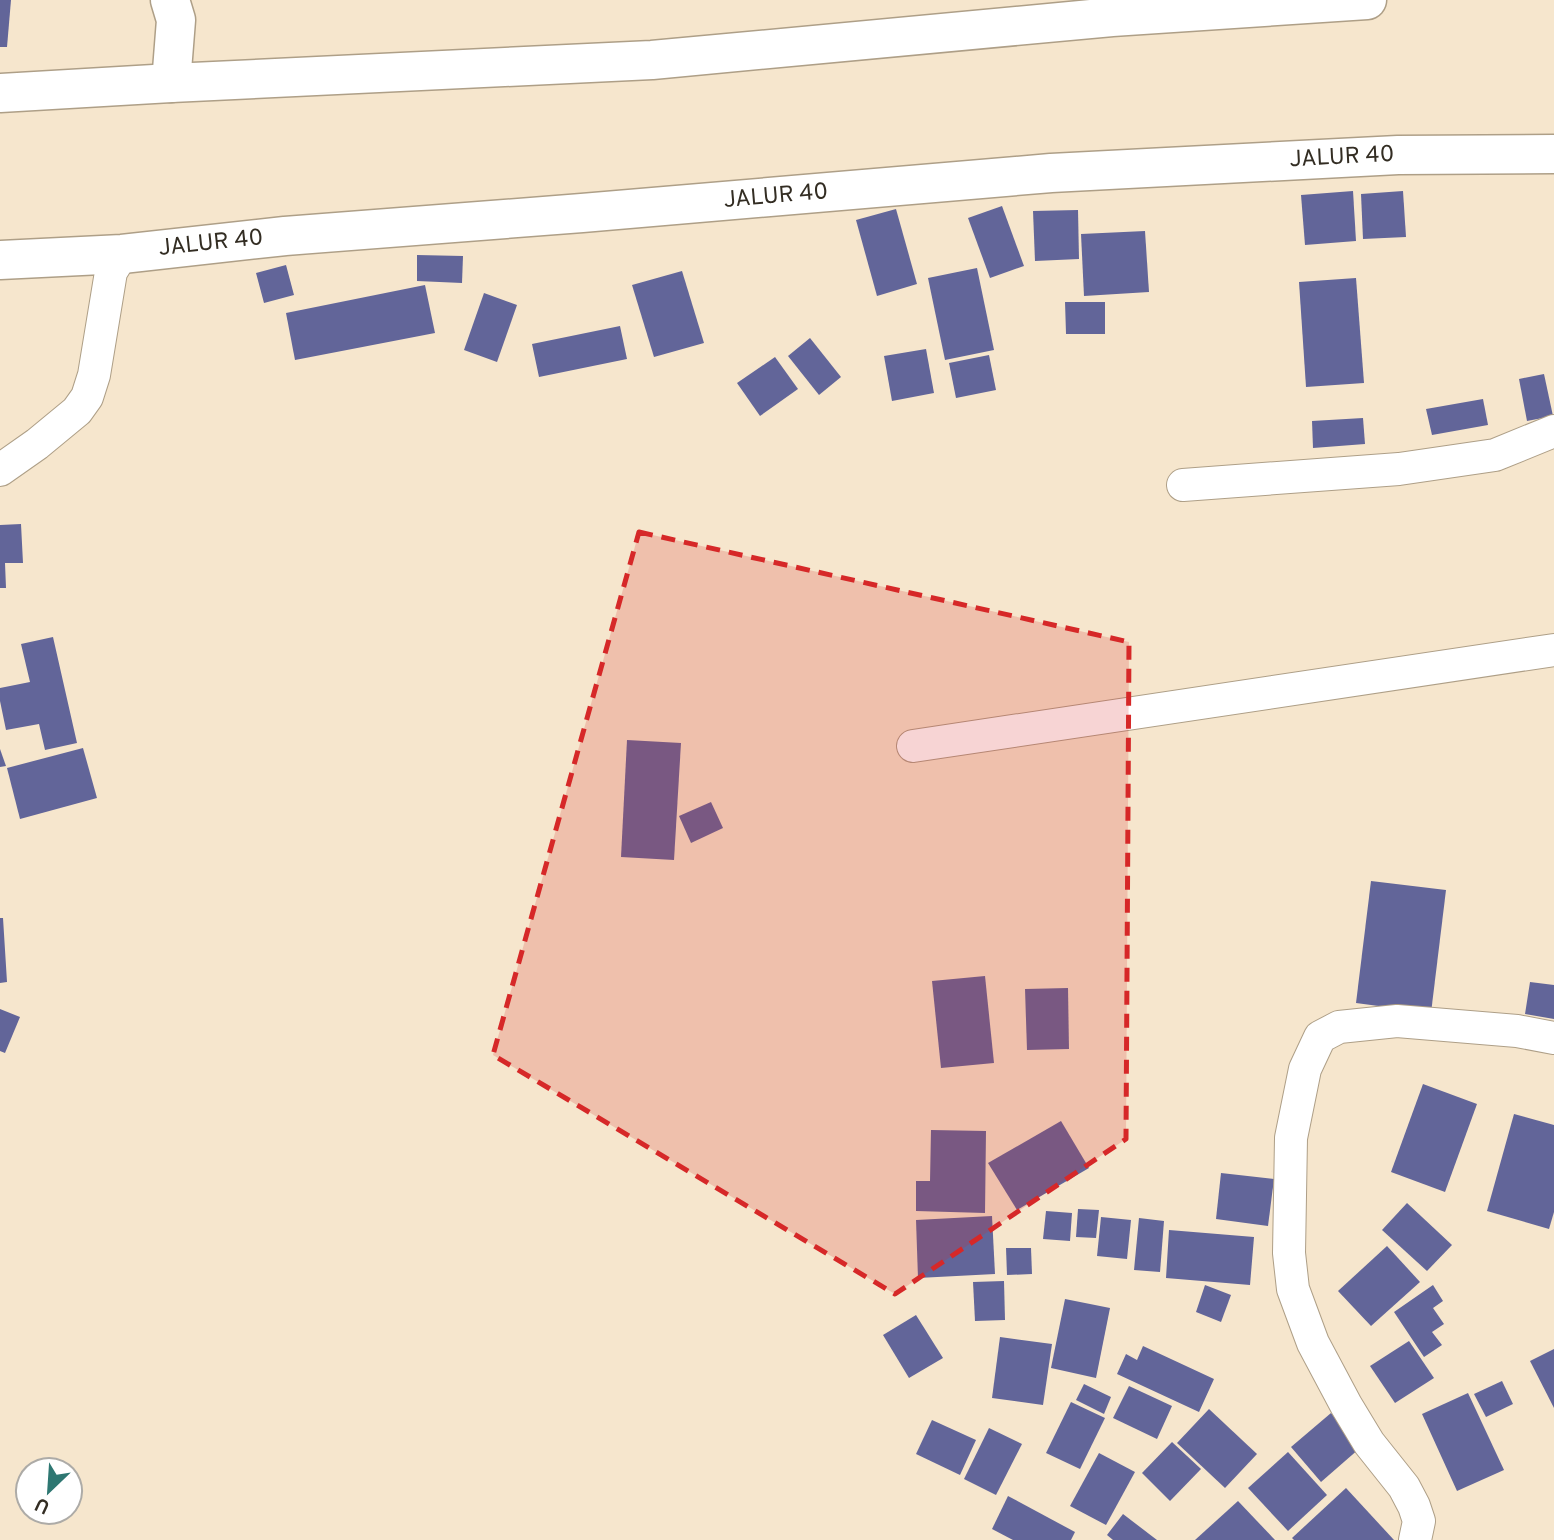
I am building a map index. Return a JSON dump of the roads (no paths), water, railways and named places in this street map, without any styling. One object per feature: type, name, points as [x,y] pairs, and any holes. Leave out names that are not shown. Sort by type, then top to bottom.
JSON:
[{"type":"main road","points":[[170,0],[176,20],[171,83]]},
{"type":"main road","points":[[0,93],[652,60],[1112,17],[1367,0]]},
{"type":"main road","name":"JALUR 40","points":[[0,260],[122,254],[285,236],[1051,173],[1398,155],[1554,153]]},
{"type":"street","points":[[0,470],[77,411],[87,397],[94,375],[111,272],[122,254]]},
{"type":"street","points":[[1183,485],[1413,467],[1494,456],[1554,431]]},
{"type":"street","points":[[913,746],[1554,650]]},
{"type":"street","points":[[1415,1540],[1419,1521],[1414,1506],[1404,1487],[1370,1443],[1346,1405],[1312,1343],[1293,1289],[1289,1253],[1291,1138],[1305,1069],[1320,1037],[1339,1027],[1396,1021],[1517,1031],[1554,1038]]}]
